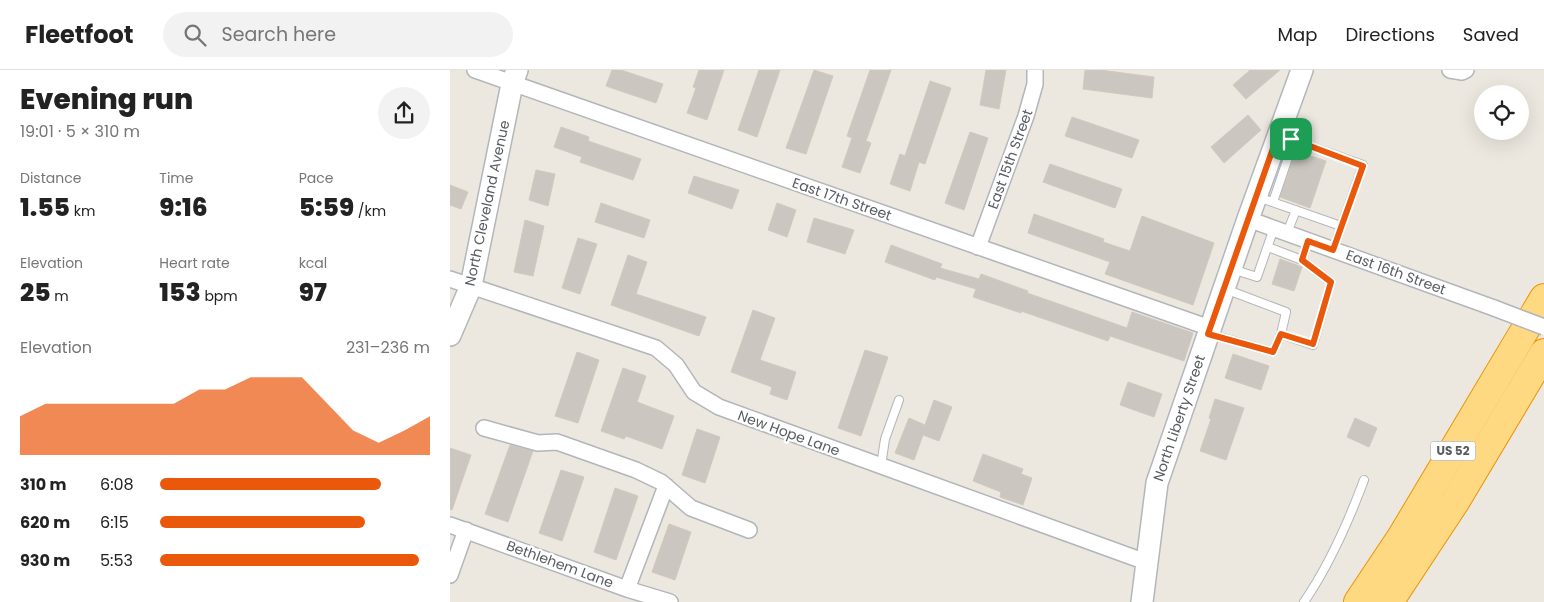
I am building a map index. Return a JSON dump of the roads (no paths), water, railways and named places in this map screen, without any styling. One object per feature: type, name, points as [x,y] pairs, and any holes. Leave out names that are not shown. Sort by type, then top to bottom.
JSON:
[{"type":"highway","name":"US 52","points":[[1358,602],[1402,536],[1544,298]]},
{"type":"highway","name":"US 52","points":[[1389,602],[1455,502],[1544,353]]},
{"type":"highway","points":[[1409,602],[1439,541],[1455,502]]},
{"type":"main road","name":"North Liberty Street","points":[[1142,602],[1156,483],[1248,219],[1264,199],[1286,137],[1302,70]]},
{"type":"main road","name":"North Cleveland Avenue","points":[[450,335],[471,286],[515,77]]},
{"type":"street","name":"East 17th Street","points":[[475,70],[515,77],[1209,330]]},
{"type":"street","name":"East 15th Street","points":[[978,247],[1026,116],[1035,84],[1035,70]]},
{"type":"street","points":[[1450,70],[1462,72],[1466,70]]},
{"type":"street","name":"East 16th Street","points":[[1248,219],[1544,327]]},
{"type":"street","name":"New Hope Lane","points":[[450,279],[656,348],[676,365],[694,392],[719,407],[1146,562]]},
{"type":"street","points":[[484,428],[538,443],[557,442],[636,470],[661,482],[691,508],[749,530]]},
{"type":"street","points":[[626,589],[666,486]]},
{"type":"street","name":"Bethlehem Lane","points":[[450,525],[662,601]]},
{"type":"street","points":[[450,575],[466,530]]},
{"type":"lane","points":[[1333,250],[1342,226],[1363,166],[1286,137],[1290,161],[1283,181],[1264,199],[1301,210],[1342,226]]},
{"type":"lane","points":[[1321,159],[1324,151]]},
{"type":"lane","points":[[1231,268],[1256,277],[1268,248],[1301,210]]},
{"type":"lane","points":[[1302,260],[1308,241]]},
{"type":"lane","points":[[1268,248],[1302,260],[1331,282],[1313,344],[1281,334]]},
{"type":"lane","points":[[1209,330],[1273,352],[1281,334],[1286,312],[1224,289]]},
{"type":"lane","points":[[880,466],[885,439],[899,400]]},
{"type":"lane","points":[[1304,602],[1343,534],[1364,480]]}]
